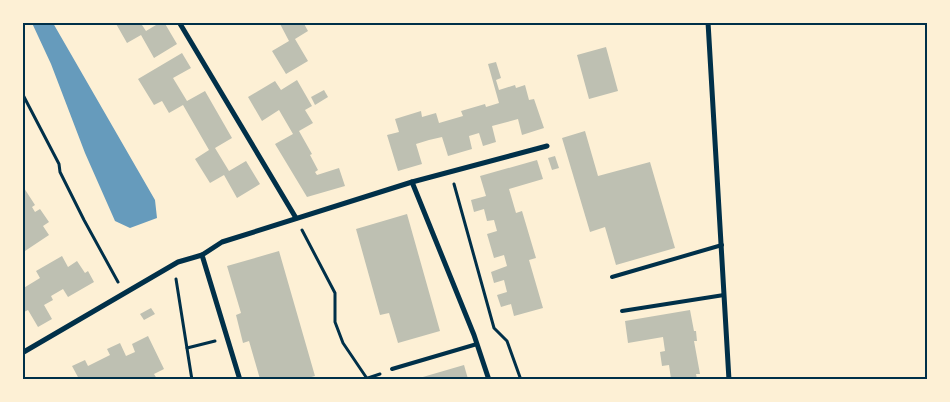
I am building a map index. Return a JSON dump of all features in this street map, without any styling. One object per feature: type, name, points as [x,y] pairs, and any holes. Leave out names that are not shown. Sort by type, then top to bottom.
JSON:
[{"type":"street","points":[[179,22],[296,218]]},
{"type":"street","points":[[708,22],[729,380]]},
{"type":"street","points":[[22,353],[178,262],[202,255],[222,242],[412,182],[547,146]]},
{"type":"street","points":[[412,182],[477,344],[489,380]]},
{"type":"street","points":[[202,255],[240,380]]},
{"type":"lane","points":[[612,277],[722,245]]},
{"type":"lane","points":[[622,311],[724,296]]},
{"type":"lane","points":[[392,369],[477,344]]},
{"type":"path","points":[[22,93],[59,164],[60,172],[84,220],[125,294]]},
{"type":"path","points":[[450,172],[494,328],[507,341],[520,380]]},
{"type":"path","points":[[296,218],[334,293],[335,322],[343,343],[367,379]]},
{"type":"path","points":[[178,262],[176,278],[192,380]]},
{"type":"path","points":[[187,348],[227,337]]},
{"type":"path","points":[[362,380],[392,369]]},
{"type":"water","points":[[32,23],[53,23],[155,200],[157,218],[130,228],[115,221],[85,153],[51,64]]},
{"type":"building","points":[[115,22],[140,22],[146,31],[164,22],[177,44],[154,58],[141,35],[127,43]]},
{"type":"building","points":[[279,22],[303,22],[308,31],[295,39],[308,61],[286,74],[272,51],[289,41]]},
{"type":"building","points":[[606,47],[618,91],[589,99],[577,55]]},
{"type":"building","points":[[182,53],[191,68],[173,78],[187,101],[205,91],[232,138],[215,148],[229,171],[246,161],[260,184],[237,198],[224,175],[210,183],[195,159],[209,150],[183,105],[169,113],[162,101],[154,105],[138,79]]},
{"type":"building","points":[[496,62],[501,78],[496,80],[499,90],[515,85],[516,88],[525,85],[529,100],[534,99],[544,128],[522,135],[518,119],[492,126],[496,142],[483,146],[479,133],[469,136],[472,149],[448,156],[442,137],[429,140],[416,144],[422,164],[398,171],[387,135],[399,132],[395,119],[421,111],[422,117],[436,113],[439,123],[463,116],[461,111],[485,104],[486,107],[499,103],[488,64]]},
{"type":"building","points":[[297,80],[312,106],[305,110],[313,123],[299,131],[312,154],[310,155],[318,170],[315,172],[317,175],[339,168],[345,186],[307,197],[275,144],[293,134],[279,110],[262,121],[248,97],[275,81],[281,90]]},
{"type":"building","points":[[324,90],[328,97],[315,105],[311,97]]},
{"type":"building","points":[[585,131],[598,176],[650,162],[675,248],[616,265],[605,227],[590,232],[562,138]]},
{"type":"building","points":[[555,156],[559,168],[552,170],[548,158]]},
{"type":"building","points":[[537,160],[543,179],[509,189],[516,213],[522,211],[536,258],[529,260],[543,308],[514,316],[511,304],[501,307],[497,295],[507,292],[504,280],[494,283],[491,272],[507,266],[504,255],[494,258],[487,234],[497,231],[494,220],[487,221],[484,209],[474,212],[471,200],[486,196],[480,176]]},
{"type":"building","points":[[24,188],[35,205],[32,207],[35,212],[40,209],[49,222],[43,226],[49,235],[25,251],[22,247],[22,189]]},
{"type":"building","points":[[407,214],[440,331],[398,343],[389,313],[380,315],[356,229]]},
{"type":"building","points":[[279,251],[315,376],[304,379],[260,379],[249,341],[243,343],[236,315],[241,313],[227,266]]},
{"type":"building","points":[[62,256],[68,267],[77,261],[85,273],[88,271],[94,282],[68,297],[63,289],[51,296],[53,300],[44,305],[52,319],[38,327],[28,310],[22,313],[22,289],[40,278],[36,271]]},
{"type":"building","points":[[151,308],[155,314],[144,320],[140,314]]},
{"type":"building","points":[[690,310],[694,331],[696,331],[697,341],[694,341],[700,374],[696,374],[697,379],[671,379],[669,365],[662,366],[660,352],[665,351],[663,337],[628,343],[625,321]]},
{"type":"building","points":[[148,336],[164,369],[154,374],[157,379],[79,379],[72,366],[85,360],[88,366],[110,355],[107,349],[120,343],[126,356],[135,352],[132,344]]},
{"type":"building","points":[[464,365],[468,379],[416,379]]}]
